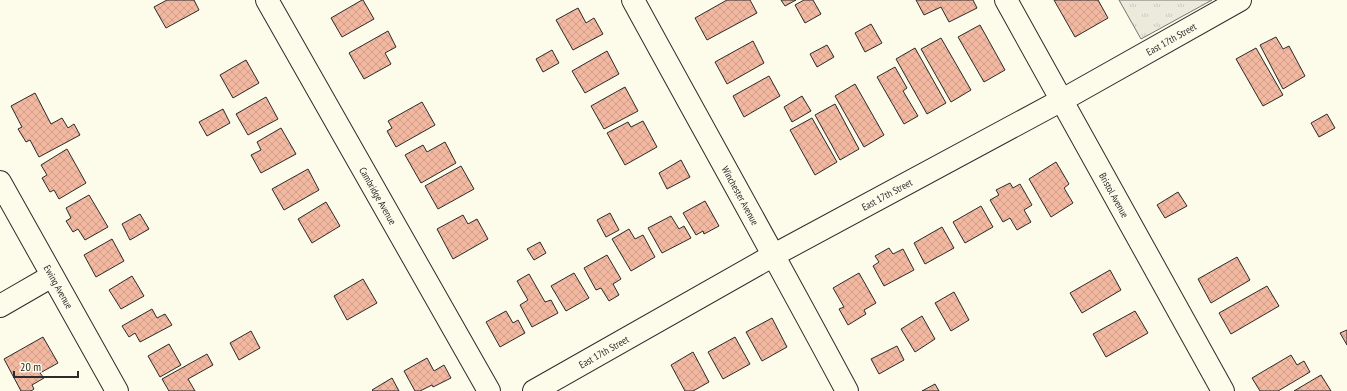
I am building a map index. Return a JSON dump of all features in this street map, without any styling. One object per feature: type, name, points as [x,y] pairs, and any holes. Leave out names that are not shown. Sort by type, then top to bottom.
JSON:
[{"type":"street","name":"Cambridge Avenue","points":[[267,0],[489,391]]},
{"type":"street","name":"Winchester Avenue","points":[[633,0],[704,131],[774,255],[847,391]]},
{"type":"street","name":"Bristol Avenue","points":[[1006,0],[1223,391]]},
{"type":"street","name":"East 17th Street","points":[[534,391],[774,255],[1061,100],[1240,0]]},
{"type":"street","name":"Ewing Avenue","points":[[0,182],[117,391]]},
{"type":"street","points":[[0,306],[52,276]]},
{"type":"green space","points":[[1119,0],[1212,0],[1141,39]]},
{"type":"building","points":[[167,0],[194,0],[199,10],[166,28],[154,7]]},
{"type":"building","points":[[362,0],[374,19],[342,37],[331,18]]},
{"type":"building","points":[[727,0],[750,0],[757,13],[707,40],[695,18]]},
{"type":"building","points":[[781,0],[796,0],[785,6]]},
{"type":"building","points":[[804,0],[813,0],[821,14],[805,23],[795,5]]},
{"type":"building","points":[[916,0],[973,0],[977,8],[949,22],[941,7],[924,15]]},
{"type":"building","points":[[1054,0],[1098,0],[1108,18],[1075,37]]},
{"type":"building","points":[[578,8],[586,23],[594,18],[603,34],[573,50],[556,20]]},
{"type":"building","points":[[871,24],[882,43],[865,52],[855,33]]},
{"type":"building","points":[[980,25],[1005,70],[984,82],[958,37]]},
{"type":"building","points":[[388,31],[396,47],[385,53],[391,64],[364,79],[349,53]]},
{"type":"building","points":[[1276,37],[1283,49],[1289,46],[1305,76],[1283,89],[1260,45]]},
{"type":"building","points":[[941,38],[971,90],[951,102],[921,49]]},
{"type":"building","points":[[753,41],[764,63],[727,84],[715,62]]},
{"type":"building","points":[[827,45],[834,57],[817,67],[810,54]]},
{"type":"building","points":[[915,48],[946,103],[927,114],[896,59]]},
{"type":"building","points":[[1256,48],[1283,95],[1263,106],[1236,59]]},
{"type":"building","points":[[552,50],[559,63],[543,72],[536,59]]},
{"type":"building","points":[[607,51],[619,74],[585,93],[572,71]]},
{"type":"building","points":[[246,60],[259,83],[233,98],[220,75]]},
{"type":"building","points":[[895,67],[907,88],[903,91],[918,116],[904,124],[877,77]]},
{"type":"building","points":[[769,76],[780,96],[744,117],[733,96]]},
{"type":"building","points":[[855,84],[884,135],[864,147],[835,96]]},
{"type":"building","points":[[625,87],[638,111],[604,129],[591,106]]},
{"type":"building","points":[[35,93],[51,124],[62,118],[68,128],[74,124],[80,135],[39,157],[30,140],[26,142],[18,129],[22,127],[11,106]]},
{"type":"building","points":[[802,96],[811,111],[792,122],[784,107]]},
{"type":"building","points":[[266,97],[278,119],[248,135],[236,114]]},
{"type":"building","points":[[422,102],[435,125],[396,147],[387,131],[392,128],[388,121]]},
{"type":"building","points":[[835,104],[859,149],[840,160],[815,115]]},
{"type":"building","points":[[223,109],[230,123],[207,136],[199,122]]},
{"type":"building","points":[[1327,114],[1335,128],[1319,137],[1311,123]]},
{"type":"building","points":[[812,118],[837,162],[815,175],[790,130]]},
{"type":"building","points":[[643,121],[657,147],[625,165],[607,133],[628,122],[631,127]]},
{"type":"building","points":[[281,128],[296,154],[261,173],[251,155],[261,150],[257,142]]},
{"type":"building","points":[[445,142],[456,163],[421,183],[405,155],[423,145],[427,152]]},
{"type":"building","points":[[67,149],[86,183],[59,199],[54,190],[50,192],[42,178],[47,175],[41,165]]},
{"type":"building","points":[[681,160],[690,177],[667,189],[659,173]]},
{"type":"building","points":[[1056,162],[1069,184],[1064,188],[1073,203],[1051,217],[1029,179]]},
{"type":"building","points":[[461,166],[474,189],[438,209],[425,186]]},
{"type":"building","points":[[308,169],[319,190],[284,210],[272,189]]},
{"type":"building","points":[[1010,183],[1013,188],[1020,184],[1032,205],[1024,210],[1031,222],[1017,230],[1010,218],[1003,222],[990,200],[999,195],[996,190]]},
{"type":"building","points":[[1178,192],[1187,206],[1165,218],[1157,205]]},
{"type":"building","points":[[89,195],[108,227],[85,240],[78,229],[73,232],[66,221],[71,218],[66,208]]},
{"type":"building","points":[[705,201],[719,226],[704,234],[703,231],[696,235],[683,213]]},
{"type":"building","points":[[326,202],[340,226],[312,243],[298,219]]},
{"type":"building","points":[[981,206],[993,227],[965,243],[953,222]]},
{"type":"building","points":[[610,213],[619,230],[606,237],[597,220]]},
{"type":"building","points":[[140,214],[149,229],[130,240],[122,224]]},
{"type":"building","points":[[463,215],[468,224],[477,219],[488,239],[453,259],[437,229]]},
{"type":"building","points":[[671,216],[679,229],[684,226],[691,238],[662,253],[648,228]]},
{"type":"building","points":[[942,227],[954,248],[925,264],[914,243]]},
{"type":"building","points":[[629,229],[635,239],[643,235],[655,257],[631,271],[612,239]]},
{"type":"building","points":[[112,239],[124,261],[96,277],[84,255]]},
{"type":"building","points":[[540,242],[546,253],[534,260],[527,249]]},
{"type":"building","points":[[889,248],[893,254],[903,249],[914,270],[884,286],[873,266],[879,262],[875,256]]},
{"type":"building","points":[[607,255],[621,279],[613,284],[619,295],[609,301],[601,288],[596,290],[584,268]]},
{"type":"building","points":[[1237,257],[1250,280],[1211,303],[1198,279]]},
{"type":"building","points":[[1110,270],[1121,290],[1082,313],[1070,293]]},
{"type":"building","points":[[574,273],[589,298],[566,311],[551,286]]},
{"type":"building","points":[[859,273],[876,303],[864,310],[866,314],[848,325],[839,309],[844,307],[833,288]]},
{"type":"building","points":[[529,274],[545,302],[551,300],[558,313],[532,327],[520,305],[528,300],[517,281]]},
{"type":"building","points":[[132,276],[144,296],[121,309],[109,290]]},
{"type":"building","points":[[363,279],[377,303],[347,320],[334,296]]},
{"type":"building","points":[[1267,286],[1279,306],[1231,334],[1219,313]]},
{"type":"building","points":[[954,292],[969,320],[951,331],[935,303]]},
{"type":"building","points":[[152,309],[157,318],[165,314],[172,325],[140,342],[135,333],[129,337],[122,326]]},
{"type":"building","points":[[506,311],[513,323],[518,320],[525,333],[500,347],[486,322]]},
{"type":"building","points":[[1135,311],[1148,333],[1106,357],[1093,334]]},
{"type":"building","points":[[922,316],[935,339],[915,352],[901,329]]},
{"type":"building","points":[[772,318],[787,347],[762,361],[746,332]]},
{"type":"building","points":[[1347,330],[1347,345],[1340,333]]},
{"type":"building","points":[[251,331],[260,348],[239,360],[230,343]]},
{"type":"building","points":[[43,337],[58,363],[40,373],[44,378],[32,385],[34,389],[31,391],[21,391],[4,359]]},
{"type":"building","points":[[735,337],[750,364],[723,379],[708,352]]},
{"type":"building","points":[[169,344],[181,365],[160,377],[148,356]]},
{"type":"building","points":[[897,346],[904,360],[879,374],[871,359]]},
{"type":"building","points":[[693,352],[709,382],[693,391],[685,391],[671,365]]},
{"type":"building","points":[[207,354],[213,365],[188,379],[195,391],[169,391],[162,379]]},
{"type":"building","points":[[1291,355],[1297,365],[1304,361],[1310,372],[1278,391],[1260,391],[1252,378]]},
{"type":"building","points":[[427,358],[434,371],[444,365],[451,378],[433,387],[432,385],[420,391],[415,391],[404,371]]},
{"type":"building","points":[[1321,375],[1331,391],[1294,391]]},
{"type":"building","points":[[392,378],[399,391],[372,390]]},
{"type":"building","points":[[935,384],[939,391],[922,391]]}]
